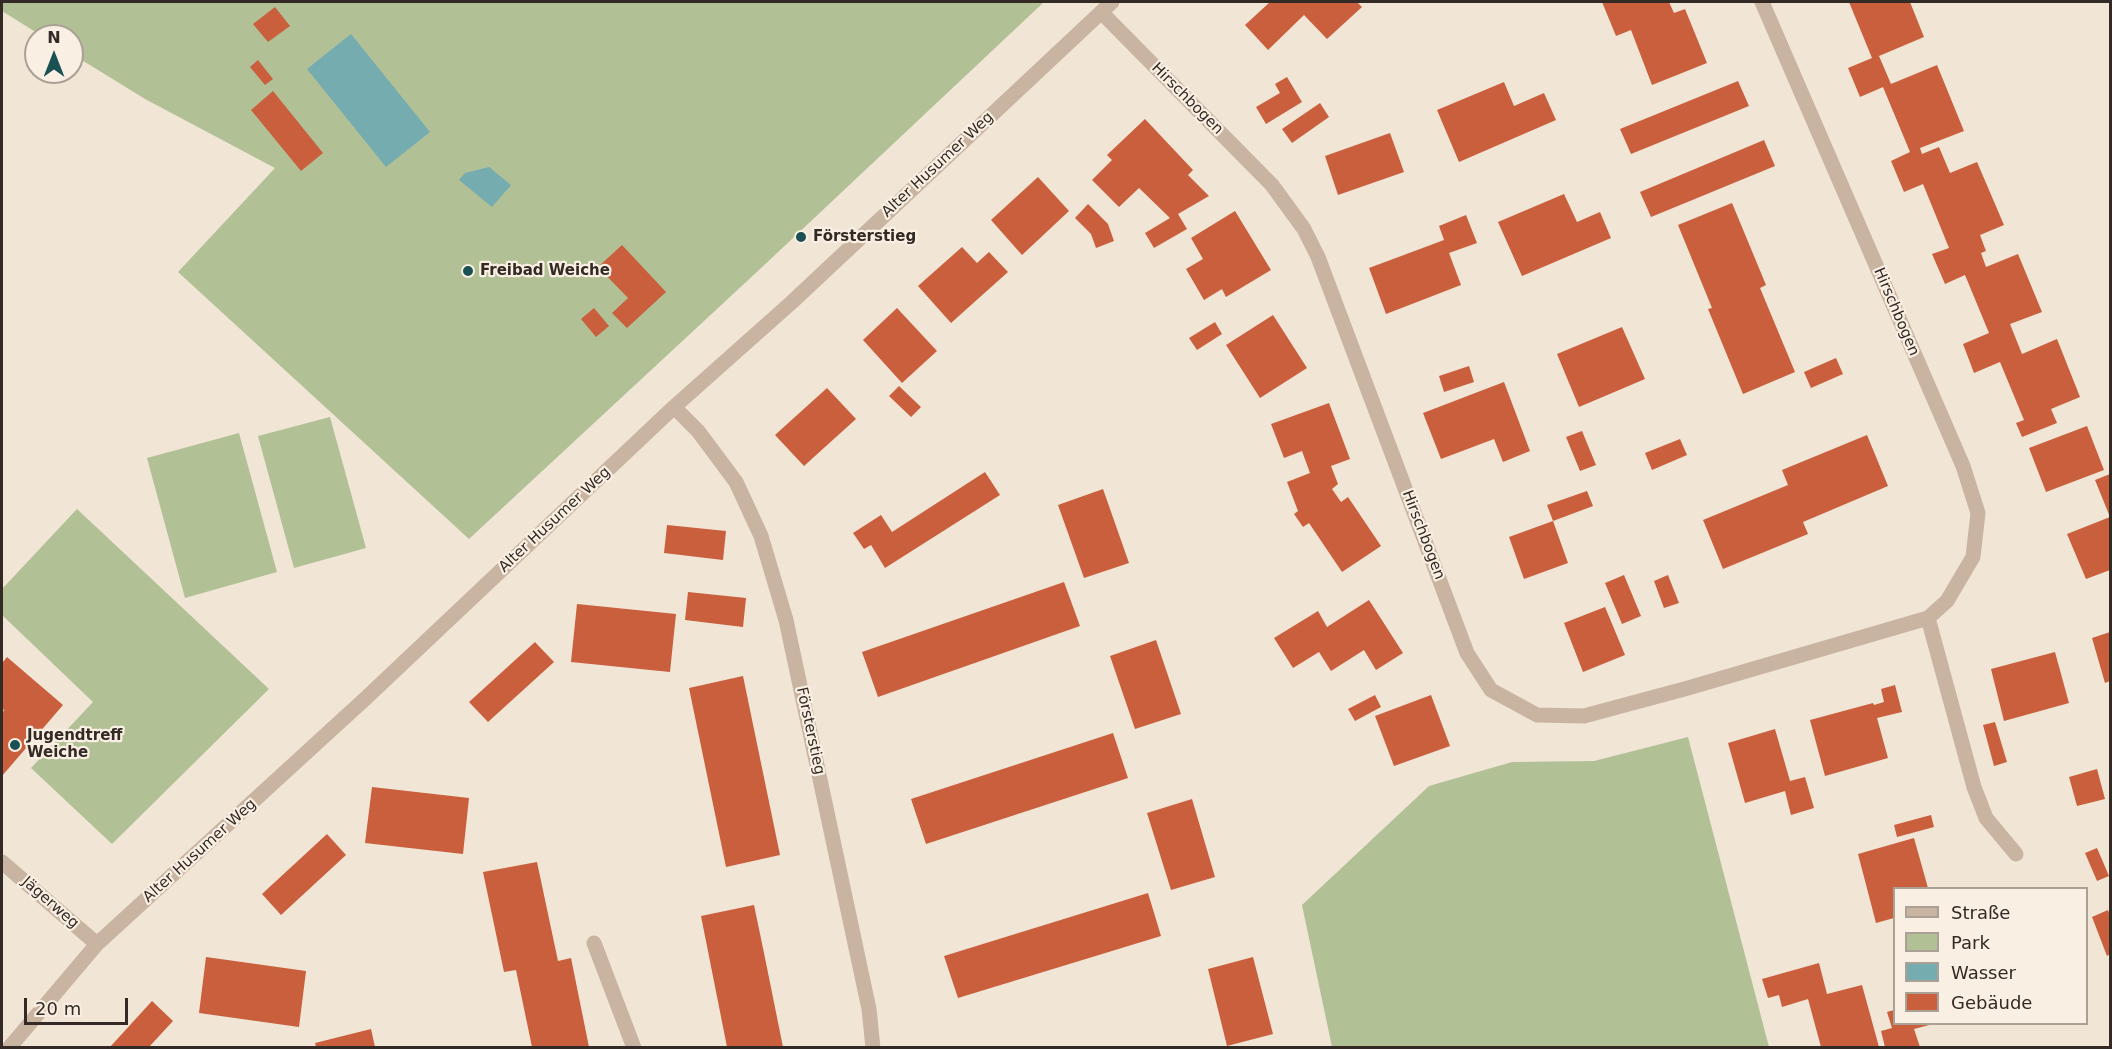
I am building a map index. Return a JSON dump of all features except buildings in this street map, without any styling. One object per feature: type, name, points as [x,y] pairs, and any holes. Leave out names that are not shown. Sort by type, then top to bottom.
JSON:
[{"type":"street","name":"Hirschbogen","points":[[1106,7],[1272,185],[1304,229],[1322,268],[1467,653],[1491,690],[1537,715],[1584,716],[1928,618],[1947,601],[1973,557],[1977,513],[1963,466],[1762,2]]},
{"type":"street","name":"Alter Husumer Weg","points":[[9,1047],[98,944],[366,698],[674,408],[792,303],[1106,7]]},
{"type":"street","name":"Försterstieg","points":[[674,408],[698,430],[736,483],[761,536],[786,620],[869,1009],[873,1047]]},
{"type":"street","points":[[1928,618],[1974,787],[1986,818],[2016,854]]},
{"type":"street","name":"Jägerweg","points":[[2,862],[98,944]]},
{"type":"street","points":[[594,944],[634,1047]]},
{"type":"green space","name":"Freibad Weiche","points":[[2,2],[1044,2],[469,539],[178,272],[275,168],[145,99],[84,61],[84,24],[24,25],[2,11]]},
{"type":"green space","points":[[330,417],[366,548],[294,568],[258,436]]},
{"type":"green space","points":[[239,433],[277,572],[185,598],[147,458]]},
{"type":"green space","points":[[77,509],[269,689],[112,844],[31,768],[93,702],[2,615],[2,589]]},
{"type":"green space","points":[[1688,737],[1769,1047],[1332,1047],[1302,905],[1429,786],[1512,762],[1594,761]]},
{"type":"water","points":[[351,34],[430,132],[386,167],[307,69]]},
{"type":"water","points":[[489,167],[511,185],[492,207],[459,180],[465,173]]},
{"type":"place","name":"Försterstieg","points":[[801,237]]},
{"type":"place","name":"Freibad Weiche","points":[[468,271]]},
{"type":"place","name":"Jugendtreff Weiche","points":[[15,745]]}]
